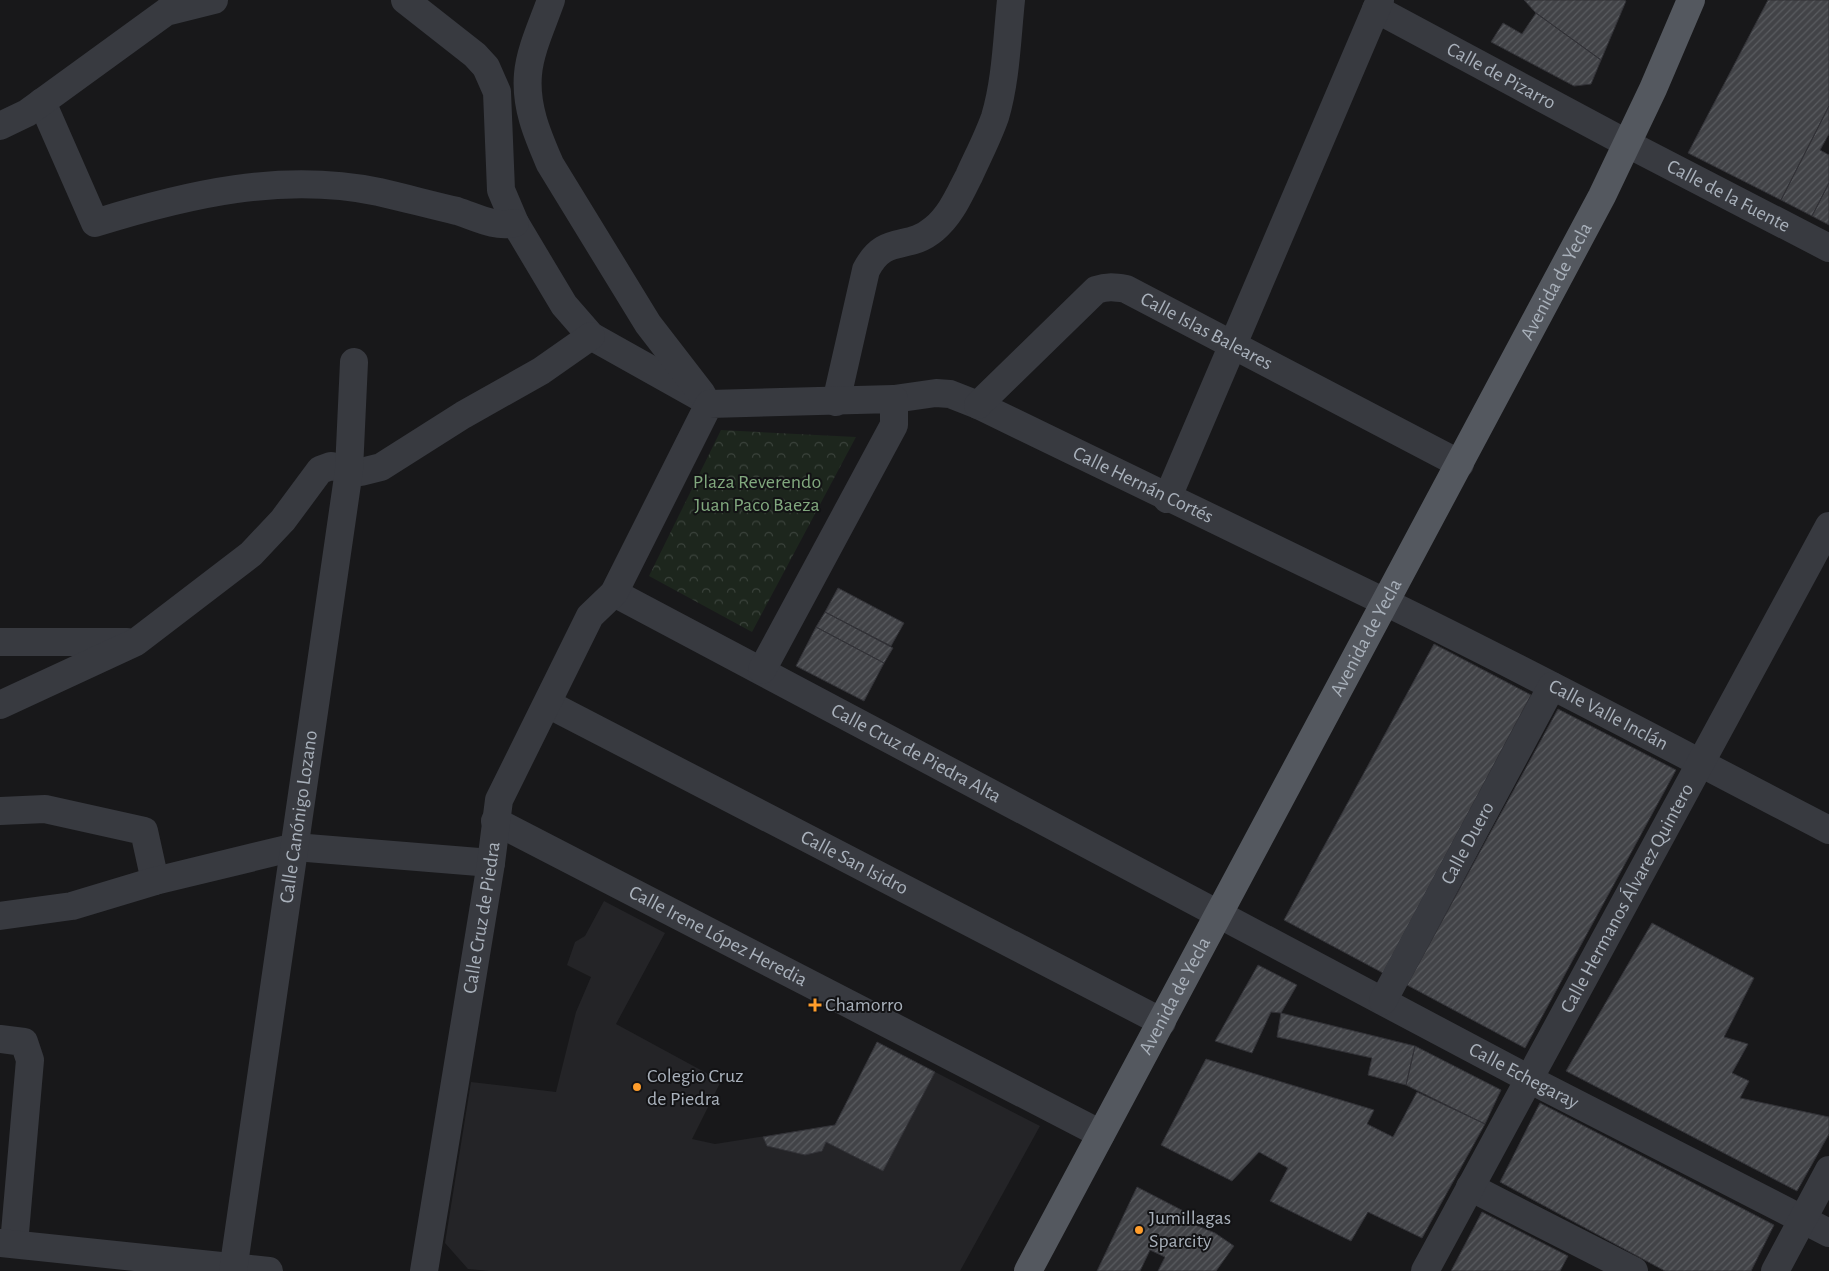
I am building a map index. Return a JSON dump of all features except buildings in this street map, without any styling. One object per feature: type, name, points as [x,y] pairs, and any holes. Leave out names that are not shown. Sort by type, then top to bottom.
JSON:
[{"type":"main road","name":"Avenida de Yecla","points":[[1028,1271],[1460,464],[1628,144],[1691,0]]},
{"type":"street","points":[[0,126],[27,113],[166,12],[214,0]]},
{"type":"street","points":[[405,0],[474,54],[486,67],[497,92],[501,190],[515,223],[564,305],[591,336],[708,402],[836,402],[894,399],[894,426],[762,670]]},
{"type":"street","points":[[551,0],[528,73],[530,110],[538,136],[550,164],[648,324],[708,402]]},
{"type":"street","points":[[836,402],[866,270],[872,259],[877,252],[885,248],[921,239],[948,214],[989,134],[998,102],[1011,0]]},
{"type":"street","points":[[1167,499],[1378,5]]},
{"type":"street","name":"Calle de Pizarro","points":[[1378,5],[1628,144]]},
{"type":"street","points":[[42,102],[95,223],[160,203],[246,186],[279,183],[379,192],[505,226],[515,223]]},
{"type":"street","name":"Calle de la Fuente","points":[[1628,144],[1829,248]]},
{"type":"street","name":"Calle Islas Baleares","points":[[978,405],[1096,290],[1105,287],[1126,289],[1460,464]]},
{"type":"street","points":[[0,705],[136,642],[251,554],[283,520],[320,470],[332,466],[361,472],[381,467],[463,415],[541,371],[591,336]]},
{"type":"street","name":"Calle Canónigo Lozano","points":[[233,1269],[349,470],[354,362]]},
{"type":"street","name":"Calle Hernán Cortés","points":[[894,399],[936,393],[950,394],[978,405],[1167,499],[1386,602]]},
{"type":"street","points":[[614,593],[708,402]]},
{"type":"street","name":"Calle Hermanos Álvarez Quintero","points":[[1425,1271],[1829,526]]},
{"type":"street","name":"Calle Cruz de Piedra Alta","points":[[614,593],[762,670],[1219,915]]},
{"type":"street","name":"Calle Cruz de Piedra","points":[[424,1271],[491,863],[499,800],[590,616],[600,604],[614,593]]},
{"type":"street","name":"Calle Valle Inclán","points":[[1386,602],[1829,830]]},
{"type":"street","points":[[0,642],[136,642]]},
{"type":"street","name":"Calle Duero","points":[[1383,1001],[1552,686]]},
{"type":"street","name":"Calle San Isidro","points":[[548,704],[1162,1022]]},
{"type":"street","points":[[0,811],[45,809],[144,831],[155,881]]},
{"type":"street","name":"Calle Irene López Heredia","points":[[495,820],[1101,1134]]},
{"type":"street","points":[[0,916],[72,906],[155,881],[295,847],[491,863]]},
{"type":"street","name":"Calle Echegaray","points":[[1219,915],[1529,1079],[1829,1234]]},
{"type":"street","points":[[0,1039],[24,1042],[30,1060],[7,1244],[233,1269],[269,1271]]},
{"type":"street","points":[[1775,1271],[1829,1170]]},
{"type":"street","points":[[1470,1187],[1634,1271]]},
{"type":"shaded area","name":"Colegio Cruz de Piedra","points":[[604,901],[665,933],[616,1024],[721,1081],[692,1139],[715,1144],[835,1125],[877,1042],[1040,1126],[960,1271],[489,1271],[468,1269],[445,1243],[471,1082],[556,1092],[576,1012],[591,977],[567,965],[575,942],[585,936]]},
{"type":"green space","name":"Plaza Reverendo Juan Paco Baeza","points":[[721,430],[856,437],[752,632],[649,576]]},
{"type":"place","name":"Chamorro","points":[[815,1005]]},
{"type":"place","name":"Colegio Cruz de Piedra","points":[[637,1087]]},
{"type":"place","name":"Jumillagas Sparcity","points":[[1139,1230]]}]
